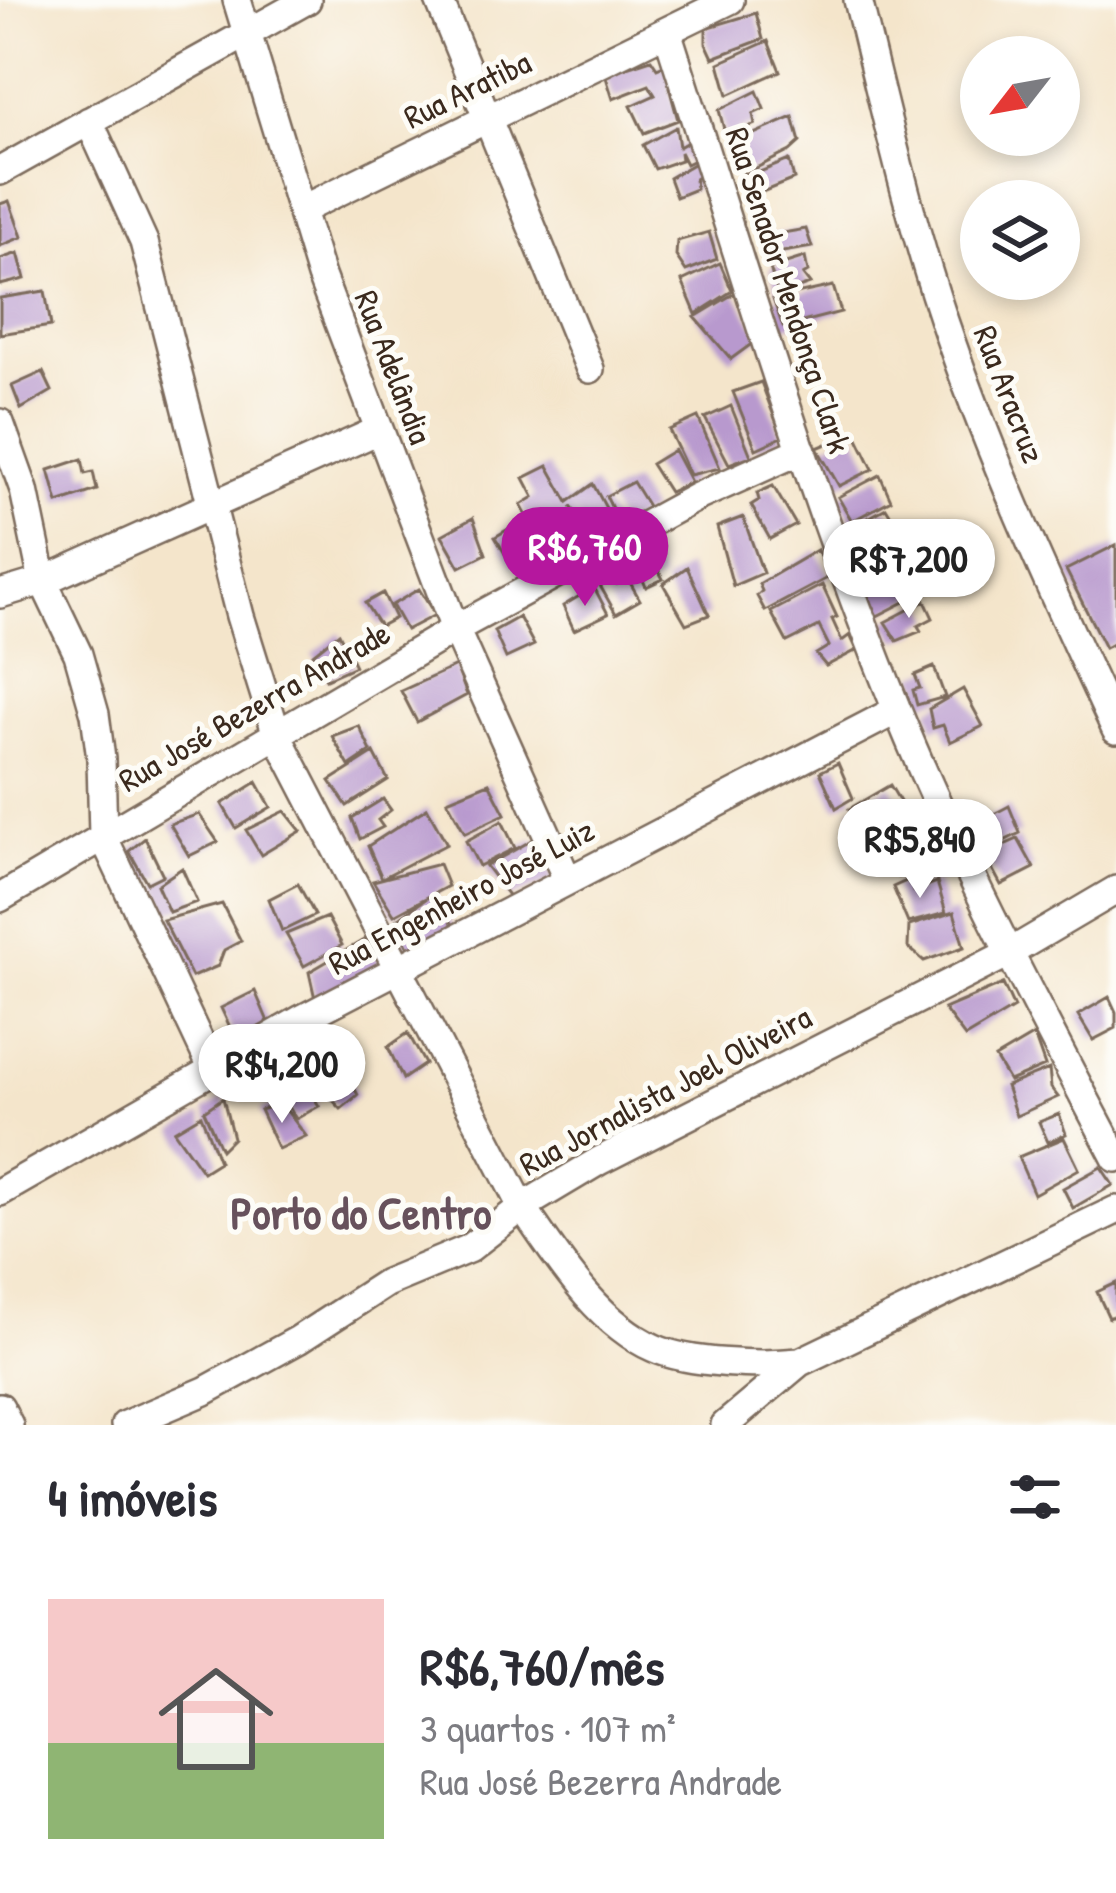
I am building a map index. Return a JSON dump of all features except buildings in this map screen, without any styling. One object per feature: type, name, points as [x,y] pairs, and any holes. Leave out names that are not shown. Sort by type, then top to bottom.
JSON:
[{"type":"street","name":"Rua Adelândia","points":[[237,0],[320,276],[455,629],[568,881]]},
{"type":"street","points":[[0,171],[307,0]]},
{"type":"street","points":[[439,0],[590,369]]},
{"type":"street","name":"Rua Aratiba","points":[[301,210],[730,0]]},
{"type":"street","name":"Rua Aracruz","points":[[858,0],[909,209],[951,343],[1022,529],[1116,730]]},
{"type":"street","name":"Rua Senador Mendonça Clark","points":[[667,31],[802,450],[897,710],[1009,953],[1116,1159]]},
{"type":"street","points":[[89,121],[144,242],[240,616],[277,735],[522,1207],[564,1266],[608,1315],[654,1349],[764,1366],[800,1363]]},
{"type":"street","points":[[0,423],[24,490],[44,581],[79,654],[95,714],[103,836],[214,1070]]},
{"type":"street","points":[[0,594],[44,581],[380,430]]},
{"type":"street","name":"Rua José Bezerra Andrade","points":[[0,898],[455,629],[697,497],[802,450]]},
{"type":"street","name":"Rua Engenheiro José Luiz","points":[[0,1192],[397,971],[897,710]]},
{"type":"street","name":"Rua Jornalista Joel Oliveira","points":[[125,1425],[205,1391],[298,1340],[386,1283],[468,1250],[522,1207],[599,1162],[1009,953],[1116,890]]},
{"type":"street","points":[[725,1425],[800,1363],[1116,1210]]},
{"type":"street","points":[[0,1407],[9,1425]]},
{"type":"district","name":"Porto do Centro","points":[[361,1212]]}]
